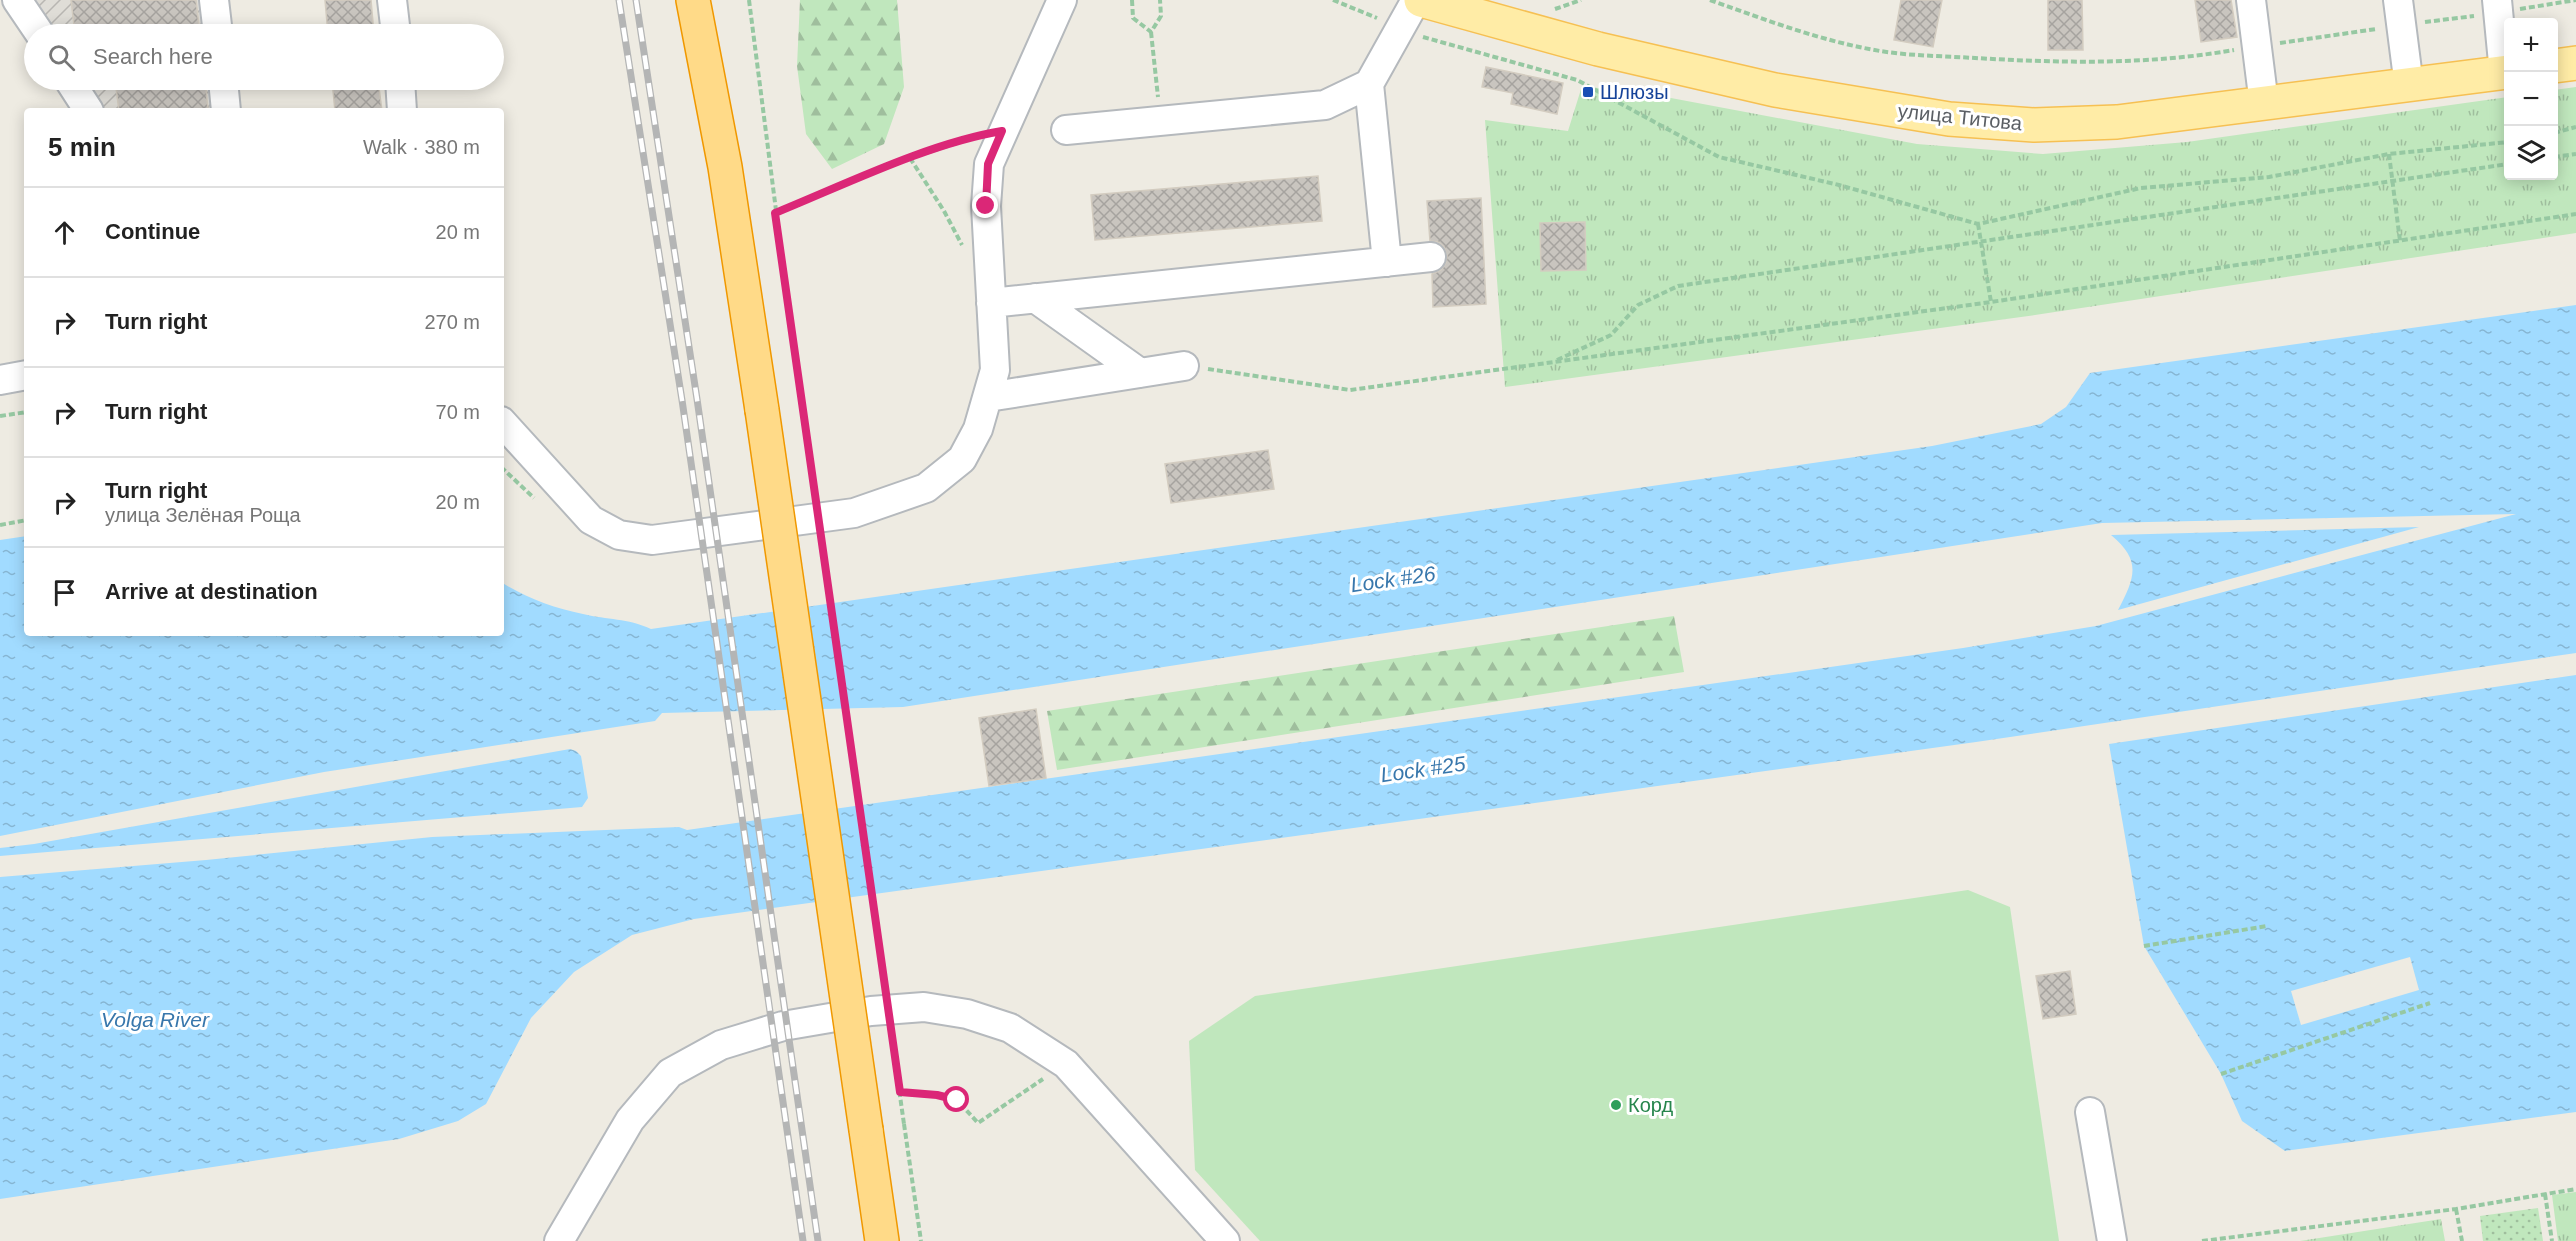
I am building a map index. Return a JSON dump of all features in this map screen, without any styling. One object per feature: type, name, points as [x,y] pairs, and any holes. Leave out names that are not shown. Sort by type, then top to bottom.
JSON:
[{"type":"highway","points":[[693,0],[724,167],[762,410],[882,1241]]},
{"type":"highway","points":[[712,0],[724,167]]},
{"type":"main road","name":"улица Титова","points":[[1424,1],[1703,75],[1775,90],[1948,119],[2034,125],[2105,122],[2504,73]]},
{"type":"main road","points":[[2558,65],[2576,63]]},
{"type":"street","points":[[17,0],[33,24]]},
{"type":"street","points":[[214,0],[217,24]]},
{"type":"street","points":[[392,0],[395,24]]},
{"type":"street","points":[[504,424],[591,520],[619,535],[652,540],[855,513],[926,488],[962,459],[978,429],[988,397],[995,370],[986,206],[988,164],[1062,0]]},
{"type":"street","points":[[2251,0],[2264,104]]},
{"type":"street","points":[[1066,130],[1325,105],[1369,84],[1401,28],[1424,1]]},
{"type":"street","points":[[2497,6],[2506,72]]},
{"type":"street","points":[[2400,13],[2409,86]]},
{"type":"street","points":[[1369,84],[1388,262]]},
{"type":"street","points":[[75,90],[87,108]]},
{"type":"street","points":[[224,90],[226,108]]},
{"type":"street","points":[[400,90],[402,108]]},
{"type":"street","points":[[991,303],[1431,257]]},
{"type":"street","points":[[1035,298],[1140,373]]},
{"type":"street","points":[[988,397],[1184,366]]},
{"type":"street","points":[[0,380],[24,376]]},
{"type":"street","points":[[560,1241],[630,1120],[670,1073],[721,1045],[783,1026],[871,1011],[924,1007],[967,1014],[1010,1028],[1066,1064],[1225,1241]]},
{"type":"street","points":[[2090,1112],[2112,1241]]},
{"type":"path","points":[[749,0],[801,405],[921,1241]]},
{"type":"path","points":[[1132,0],[1133,18],[1151,32]]},
{"type":"path","points":[[1160,0],[1161,16],[1151,32],[1161,121]]},
{"type":"path","points":[[1334,0],[1436,42],[1577,80],[1719,157],[1839,185],[1978,224],[2141,188],[2269,177],[2389,154],[2504,142]]},
{"type":"path","points":[[1552,10],[1581,0]]},
{"type":"path","points":[[1710,0],[1802,33],[1881,51],[2039,62],[2113,62],[2207,55],[2258,46],[2400,13],[2576,0]]},
{"type":"path","points":[[2558,132],[2576,127]]},
{"type":"path","points":[[775,213],[910,158],[984,134],[1002,131]]},
{"type":"path","points":[[2389,154],[2400,241]]},
{"type":"path","points":[[2558,156],[2576,154]]},
{"type":"path","points":[[910,158],[944,211],[965,252]]},
{"type":"path","points":[[1551,362],[1611,335],[1638,305],[1678,286],[2504,165]]},
{"type":"path","points":[[1184,366],[1350,390],[1991,302],[2576,214]]},
{"type":"path","points":[[1978,224],[1991,302]]},
{"type":"path","points":[[0,416],[24,412]]},
{"type":"path","points":[[0,525],[24,521]]},
{"type":"path","points":[[2144,946],[2267,926]]},
{"type":"path","points":[[2221,1074],[2430,1003]]},
{"type":"path","points":[[900,1092],[937,1095],[957,1100],[978,1122],[1066,1064]]},
{"type":"path","points":[[2202,1241],[2456,1209],[2576,1189]]},
{"type":"path","points":[[2545,1194],[2552,1241]]},
{"type":"path","points":[[2456,1209],[2462,1241]]},
{"type":"shaded area","points":[[32,0],[203,0],[206,24],[48,24]]},
{"type":"shaded area","points":[[89,90],[213,90],[216,108],[101,108]]},
{"type":"green space","points":[[800,0],[897,0],[904,87],[884,144],[832,169],[806,134],[797,66]]},
{"type":"green space","points":[[1582,86],[1655,95],[1917,144],[2043,154],[2187,142],[2504,98],[2504,180],[2558,180],[2558,89],[2576,87],[2576,233],[2035,315],[1505,387],[1485,120],[1568,131]]},
{"type":"green space","points":[[1674,616],[1684,672],[1057,770],[1047,711]]},
{"type":"green space","name":"Корд","points":[[1968,890],[2010,907],[2059,1241],[1260,1241],[1195,1170],[1189,1041],[1255,996]]},
{"type":"green space","points":[[2576,1192],[2576,1241],[2558,1241],[2552,1195]]},
{"type":"green space","points":[[2538,1208],[2543,1241],[2483,1241],[2480,1216]]},
{"type":"green space","points":[[2441,1219],[2445,1241],[2300,1241]]},
{"type":"water","points":[[2576,305],[2576,653],[1976,742],[694,919],[632,935],[574,972],[531,1018],[486,1104],[458,1121],[399,1139],[0,1199],[0,877],[206,860],[432,837],[679,827],[687,830],[1963,648],[2096,626],[2516,514],[2102,523],[903,707],[662,713],[655,721],[324,772],[0,836],[0,540],[24,536],[24,636],[504,636],[504,584],[530,598],[572,612],[634,623],[651,629],[1932,446],[2041,424],[2066,407],[2090,373]]},
{"type":"water","points":[[2419,527],[2118,610],[2128,588],[2132,570],[2128,553],[2111,535]]},
{"type":"water","points":[[2576,675],[2576,1112],[2285,1151],[2242,1121],[2221,1074],[2144,946],[2109,744]]},
{"type":"water","points":[[570,749],[581,756],[588,798],[582,807],[0,856],[0,848],[34,844]]},
{"type":"pier","points":[[2410,957],[2419,990],[2301,1025],[2291,991]]},
{"type":"building","points":[[71,0],[196,0],[199,24],[74,24]]},
{"type":"building","points":[[325,0],[371,0],[373,24],[327,24]]},
{"type":"building","points":[[1901,0],[1942,0],[1933,47],[1894,40]]},
{"type":"building","points":[[2048,0],[2082,0],[2083,50],[2048,50]]},
{"type":"building","points":[[2195,0],[2231,0],[2237,37],[2201,42]]},
{"type":"building","points":[[1486,67],[1563,83],[1557,114],[1511,104],[1513,93],[1482,87]]},
{"type":"building","points":[[116,90],[206,90],[208,108],[119,108]]},
{"type":"building","points":[[333,90],[379,90],[382,108],[335,108]]},
{"type":"building","points":[[1318,176],[1322,221],[1095,240],[1091,195]]},
{"type":"building","points":[[1481,198],[1486,304],[1433,307],[1432,274],[1441,270],[1446,263],[1447,256],[1444,247],[1438,242],[1430,241],[1427,201]]},
{"type":"building","points":[[1585,222],[1586,270],[1541,271],[1540,223]]},
{"type":"building","points":[[1268,450],[1274,489],[1171,503],[1165,464]]},
{"type":"building","points":[[1036,709],[1046,778],[989,786],[979,718]]},
{"type":"building","points":[[2070,971],[2076,1014],[2043,1019],[2036,976]]},
{"type":"railway","points":[[619,0],[682,400],[803,1241]]},
{"type":"railway","points":[[636,0],[697,399],[818,1241]]},
{"type":"place","name":"Шлюзы","points":[[1588,92]]},
{"type":"place","name":"Корд","points":[[1616,1105]]},
{"type":"route","points":[[957,1100],[937,1095],[900,1092],[788,318],[775,213],[910,158],[984,134],[1002,131],[988,164],[986,206]]},
{"type":"water label","name":"Lock #26","points":[[1393,579]]},
{"type":"water label","name":"Lock #25","points":[[1423,769]]},
{"type":"water label","name":"Volga River","points":[[155,1019]]}]
